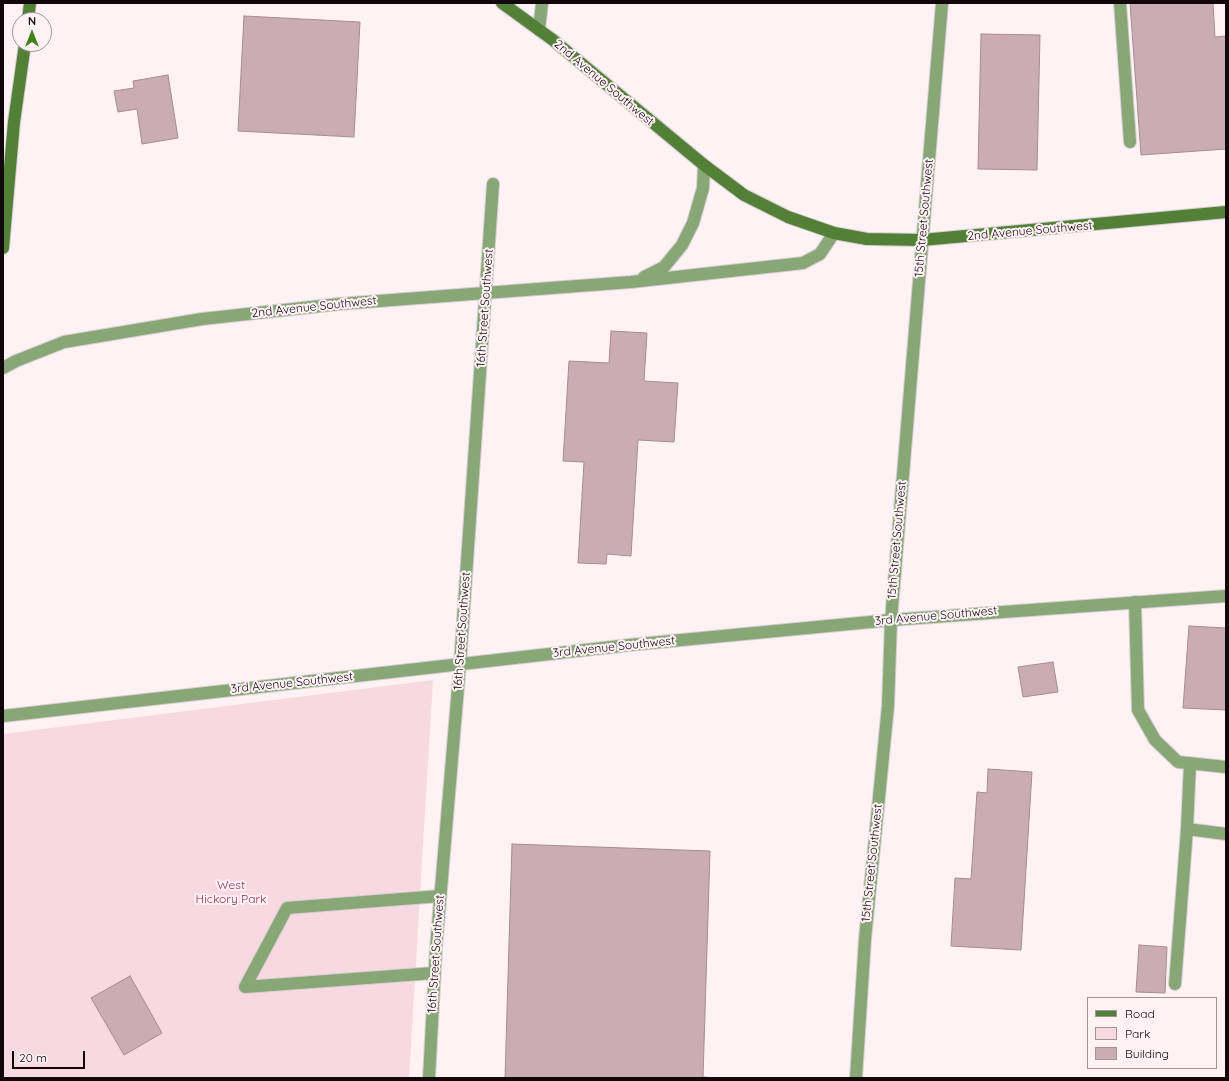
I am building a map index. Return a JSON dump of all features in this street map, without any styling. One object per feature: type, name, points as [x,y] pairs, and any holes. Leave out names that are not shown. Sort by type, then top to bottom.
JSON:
[{"type":"main road","name":"2nd Avenue Southwest","points":[[502,3],[539,30],[704,165],[744,194],[788,217],[834,233],[867,239],[922,240],[1226,212]]},
{"type":"main road","points":[[3,248],[14,122],[24,52]]},
{"type":"street","points":[[539,30],[542,3]]},
{"type":"street","name":"15th Street Southwest","points":[[856,1078],[865,939],[888,706],[891,620],[942,3]]},
{"type":"street","points":[[1120,3],[1130,142]]},
{"type":"street","name":"2nd Avenue Southwest","points":[[631,282],[654,273],[664,267],[682,245],[693,223],[703,188],[704,165]]},
{"type":"street","name":"16th Street Southwest","points":[[429,1078],[434,973],[460,664],[493,184]]},
{"type":"street","name":"2nd Avenue Southwest","points":[[3,368],[64,342],[202,319],[339,304],[631,282],[803,263],[820,254],[834,233]]},
{"type":"street","name":"3rd Avenue Southwest","points":[[3,716],[629,644],[891,620],[1226,596]]},
{"type":"street","points":[[1135,602],[1138,710],[1155,740],[1178,762],[1226,767]]},
{"type":"street","points":[[1174,984],[1187,829],[1190,763]]},
{"type":"street","points":[[1187,829],[1226,834]]},
{"type":"street","points":[[434,973],[245,987],[287,908],[440,896]]},
{"type":"green space","name":"West Hickory Park","points":[[433,680],[409,1078],[3,1078],[3,734]]},
{"type":"building","points":[[1130,3],[1213,3],[1215,37],[1226,36],[1226,149],[1141,155]]},
{"type":"building","points":[[244,16],[360,22],[354,137],[238,131]]},
{"type":"building","points":[[981,34],[1040,35],[1037,170],[978,169]]},
{"type":"building","points":[[168,75],[178,138],[142,144],[137,109],[118,112],[114,91],[134,88],[133,81]]},
{"type":"building","points":[[611,331],[647,333],[644,381],[678,383],[674,442],[638,440],[631,556],[607,554],[606,564],[578,563],[584,462],[563,461],[569,361],[609,363]]},
{"type":"building","points":[[1189,626],[1226,628],[1226,710],[1183,708]]},
{"type":"building","points":[[1053,662],[1058,692],[1023,697],[1018,667]]},
{"type":"building","points":[[988,769],[1032,772],[1021,950],[951,946],[955,878],[971,879],[977,792],[987,793]]},
{"type":"building","points":[[512,844],[710,851],[703,1077],[715,1078],[505,1078]]},
{"type":"building","points":[[1139,945],[1167,947],[1165,993],[1136,992]]},
{"type":"building","points":[[130,976],[162,1033],[124,1055],[91,998]]}]
